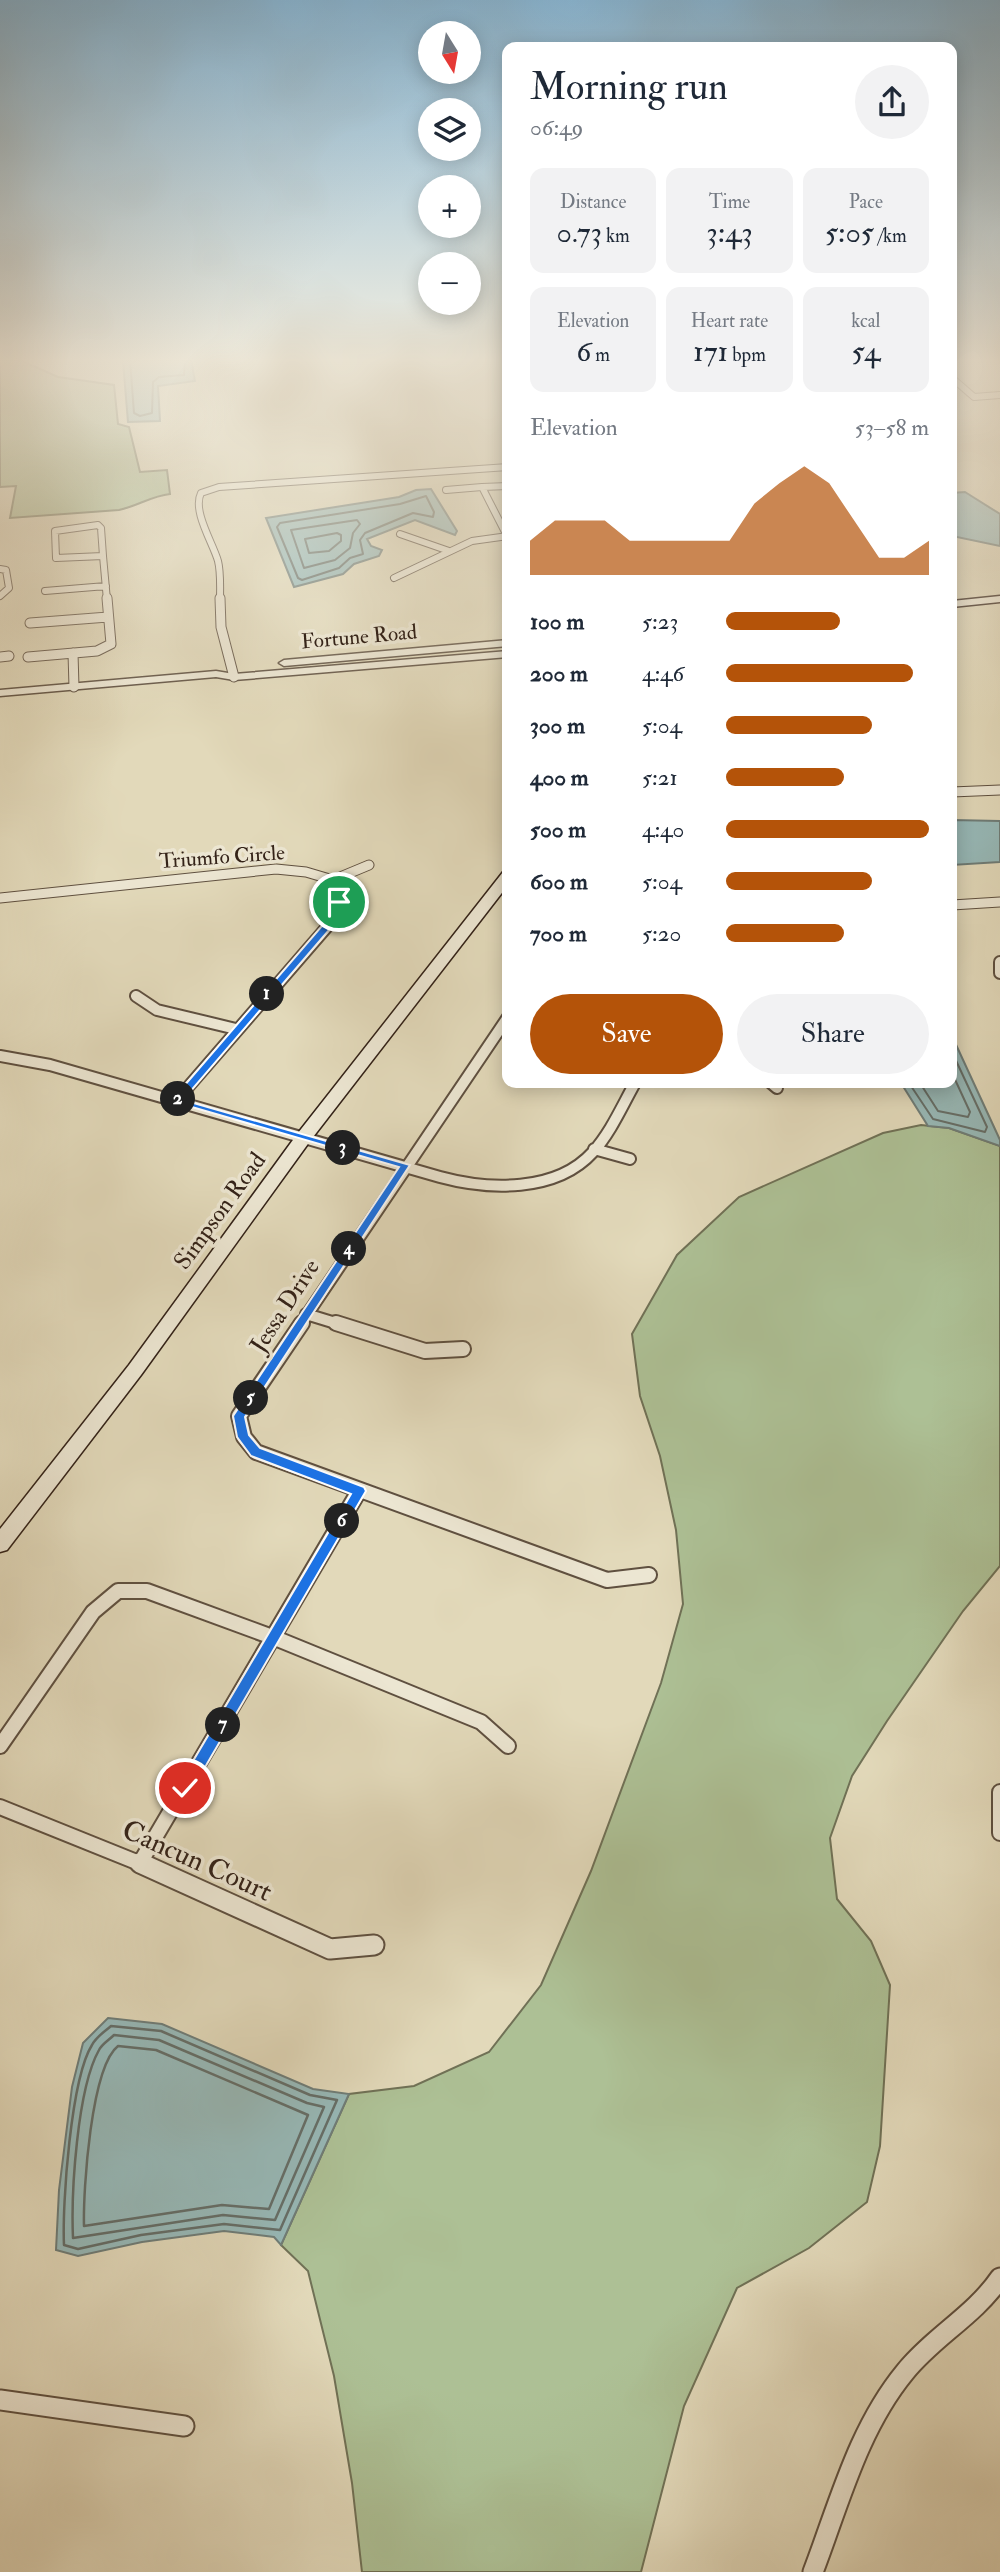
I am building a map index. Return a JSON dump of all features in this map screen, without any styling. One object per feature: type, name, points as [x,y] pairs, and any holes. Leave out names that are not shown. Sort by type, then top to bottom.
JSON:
[{"type":"main road","points":[[957,603],[1000,599]]},
{"type":"main road","points":[[957,614],[1000,610]]},
{"type":"main road","name":"Simpson Road","points":[[0,1544],[135,1370],[304,1137],[502,883]]},
{"type":"street","points":[[233,672],[220,627],[219,564],[201,514],[198,499],[201,492],[219,487],[320,480]]},
{"type":"street","points":[[446,490],[502,486]]},
{"type":"street","points":[[482,488],[502,526]]},
{"type":"street","points":[[496,514],[502,514]]},
{"type":"street","points":[[28,657],[97,650],[111,644],[102,528],[98,525],[66,527],[55,531],[56,558],[103,556]]},
{"type":"street","points":[[400,534],[449,551]]},
{"type":"street","points":[[394,578],[472,541],[502,537]]},
{"type":"street","points":[[0,569],[6,570],[9,588],[0,596]]},
{"type":"street","points":[[45,591],[106,586]]},
{"type":"street","points":[[30,623],[108,617]]},
{"type":"street","name":"Fortune Road","points":[[0,693],[216,674],[502,644]]},
{"type":"street","points":[[73,653],[74,687]]},
{"type":"street","name":"Fortune Road","points":[[233,672],[502,654]]},
{"type":"street","points":[[957,792],[1000,790]]},
{"type":"street","points":[[176,1101],[333,920],[339,902],[333,880],[369,865]]},
{"type":"street","name":"Triumfo Circle","points":[[0,898],[276,869],[306,872],[333,880]]},
{"type":"street","points":[[957,905],[1000,902]]},
{"type":"street","points":[[1000,962],[1000,973]]},
{"type":"street","points":[[136,996],[157,1010],[236,1029]]},
{"type":"street","name":"Jessa Drive","points":[[502,1026],[405,1165],[239,1416],[244,1437],[256,1452],[607,1580],[649,1575]]},
{"type":"street","points":[[0,1056],[50,1065],[405,1165],[456,1183],[492,1188],[555,1176],[584,1161],[632,1088]]},
{"type":"street","points":[[594,1149],[630,1159]]},
{"type":"street","points":[[306,1314],[425,1351],[463,1349]]},
{"type":"street","points":[[140,1863],[275,1638],[359,1491]]},
{"type":"street","points":[[0,1746],[93,1612],[118,1591],[147,1591],[275,1638],[481,1723],[508,1746]]},
{"type":"street","points":[[1000,1792],[1000,1833]]},
{"type":"street","name":"Cancun Court","points":[[0,1807],[140,1863],[330,1950],[374,1945]]},
{"type":"street","points":[[813,2572],[877,2415],[904,2374],[925,2350],[972,2314],[1000,2278]]},
{"type":"street","points":[[0,2400],[184,2426]]},
{"type":"green space","points":[[0,480],[168,480],[170,494],[119,510],[10,518],[16,486],[0,487]]},
{"type":"green space","points":[[921,1125],[949,1128],[1000,1146],[1000,1566],[963,1611],[852,1776],[830,1838],[837,1899],[871,1941],[890,1985],[880,2146],[867,2202],[809,2248],[737,2288],[684,2406],[641,2572],[362,2572],[352,2483],[334,2376],[308,2271],[281,2245],[349,2094],[414,2086],[489,2052],[541,1985],[591,1871],[661,1683],[683,1604],[676,1530],[660,1456],[640,1396],[632,1334],[677,1255],[739,1197],[883,1133]]},
{"type":"water","points":[[431,489],[457,531],[455,535],[415,520],[367,539],[371,546],[382,550],[379,556],[354,564],[343,574],[294,587],[266,518],[399,497],[416,490]]},
{"type":"water","points":[[965,492],[1000,514],[1000,546],[957,537],[957,493]]},
{"type":"water","points":[[957,820],[1000,821],[1000,862],[957,865]]},
{"type":"water","points":[[957,1047],[1000,1140],[1000,1146],[949,1128],[928,1126],[904,1088],[957,1088]]},
{"type":"water","points":[[108,2018],[162,2024],[313,2089],[349,2094],[281,2245],[274,2237],[224,2231],[142,2242],[78,2256],[56,2250],[59,2190],[72,2087],[83,2043]]},
{"type":"route","points":[[185,1788],[359,1491],[256,1452],[244,1437],[239,1416],[405,1165],[176,1101],[333,920],[339,902]]}]
